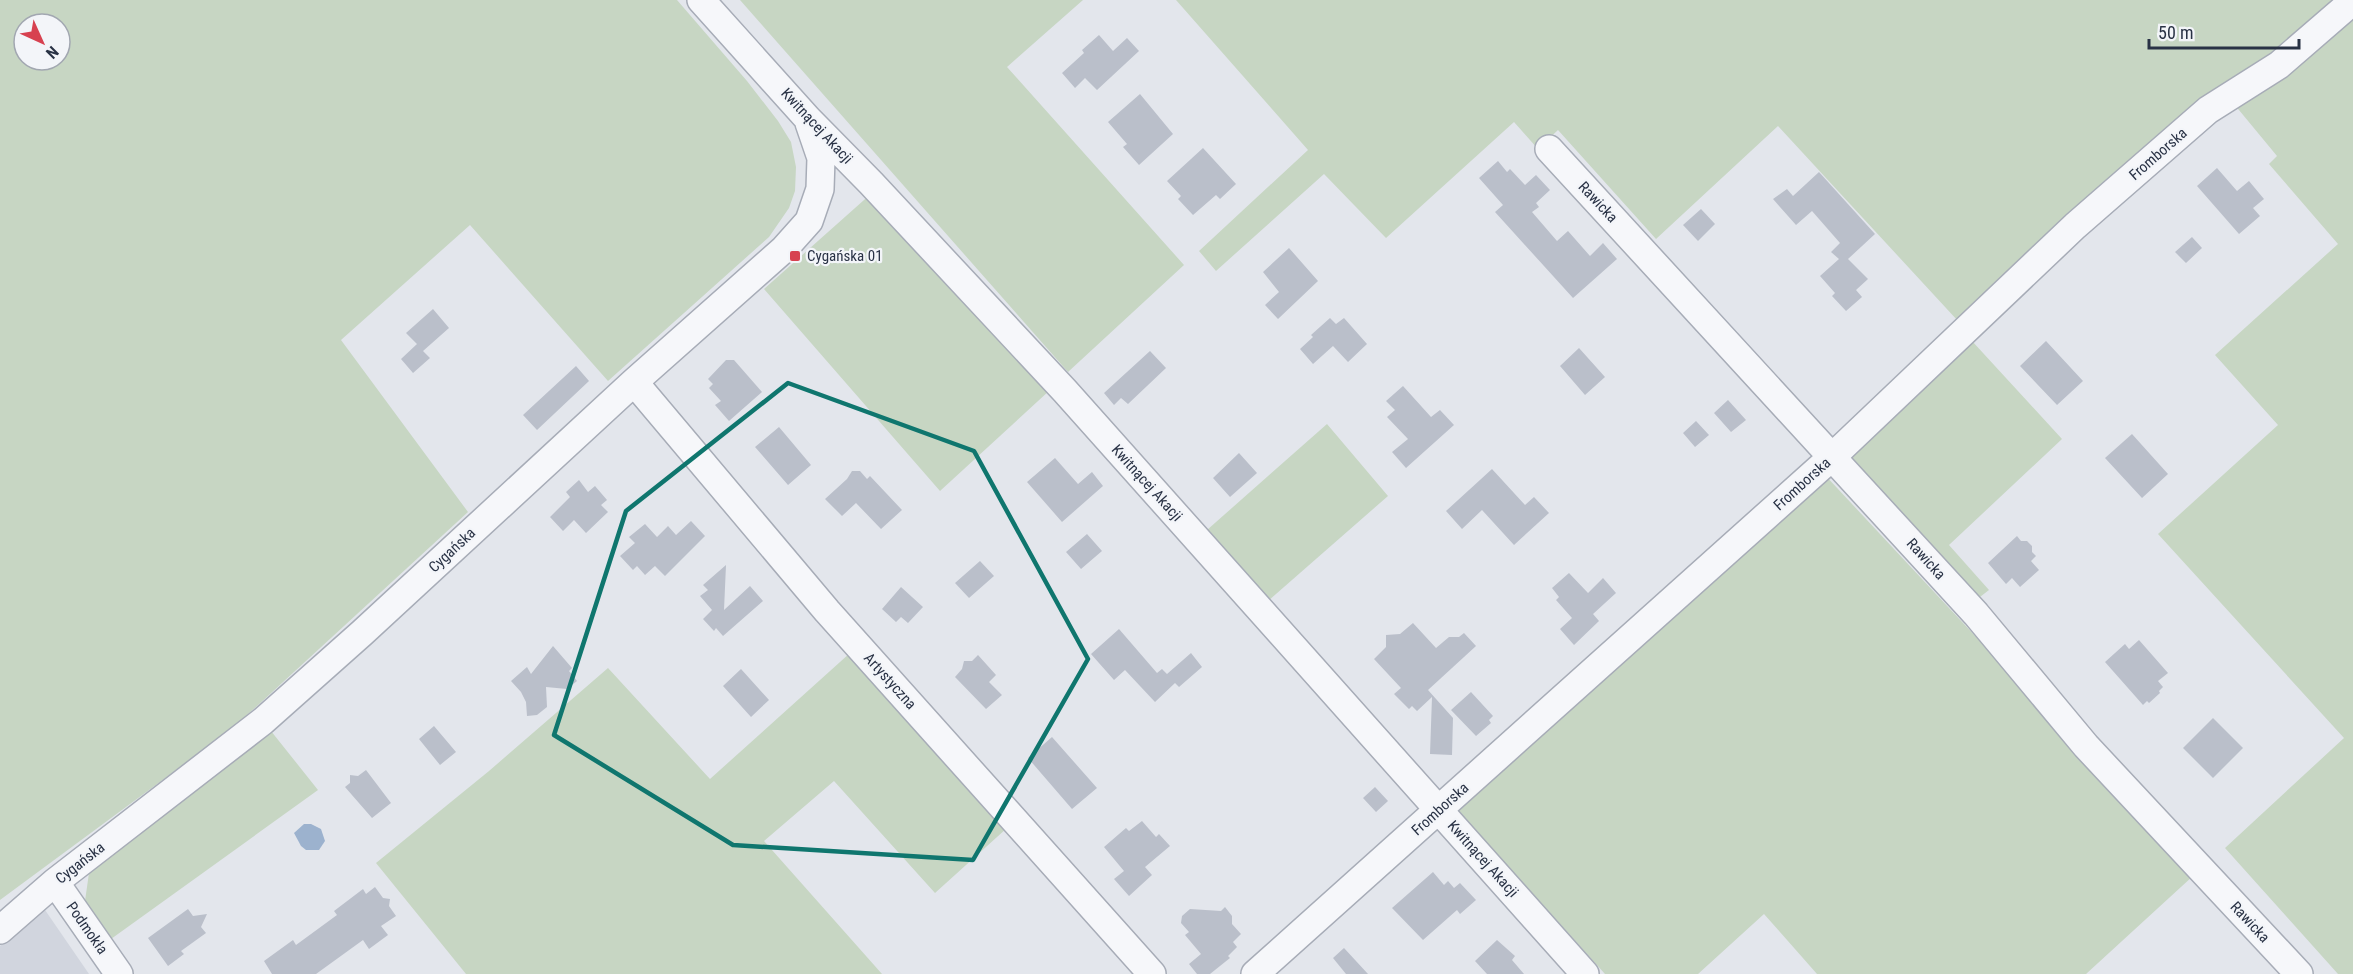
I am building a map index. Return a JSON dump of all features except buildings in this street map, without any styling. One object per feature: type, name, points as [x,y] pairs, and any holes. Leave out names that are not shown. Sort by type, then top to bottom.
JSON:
[{"type":"street","name":"Kwitnącej Akacji","points":[[700,0],[808,119],[1065,391],[1585,974]]},
{"type":"street","name":"Fromborska","points":[[1255,974],[1832,457],[2075,226],[2199,118],[2279,65],[2353,1]]},
{"type":"street","name":"Cygańska","points":[[0,930],[55,882],[263,720],[368,627],[634,382],[784,249],[809,221],[820,189],[821,158],[808,119]]},
{"type":"street","name":"Rawicka","points":[[1549,149],[1976,614],[2086,746],[2299,974]]},
{"type":"street","name":"Artystyczna","points":[[634,382],[827,611],[1152,974]]},
{"type":"street","name":"Podmokła","points":[[55,882],[119,974]]},
{"type":"highlighted area","points":[[788,383],[974,451],[1088,659],[973,860],[733,845],[554,735],[626,511]]},
{"type":"shaded area","points":[[45,910],[89,974],[0,974],[0,946]]},
{"type":"green space","points":[[0,0],[677,0],[747,81],[791,142],[796,167],[795,191],[789,208],[769,237],[608,381],[470,225],[341,340],[468,512],[233,728],[0,900]]},
{"type":"green space","points":[[740,0],[1083,0],[1007,67],[1184,265],[1068,372]]},
{"type":"green space","points":[[1176,0],[2339,0],[1958,321],[1778,126],[1656,239],[1558,130],[1538,149],[1514,122],[1386,238],[1324,174],[1216,271],[1199,251],[1308,150]]},
{"type":"green space","points":[[2353,10],[2353,974],[2338,974],[2225,848],[2344,738],[2158,534],[2278,425],[2215,355],[2338,244],[2269,164],[2277,156],[2234,104]]},
{"type":"green space","points":[[873,192],[1050,390],[940,491],[764,289]]},
{"type":"green space","points":[[1972,341],[2062,439],[1949,545],[1989,590],[1976,600],[1848,455]]},
{"type":"green space","points":[[1327,424],[1388,496],[1269,600],[1207,530]]},
{"type":"green space","points":[[1824,474],[2006,669],[2193,876],[2086,974],[1817,974],[1764,914],[1698,974],[1605,974],[1456,809]]},
{"type":"green space","points":[[850,653],[1007,828],[935,893],[834,781],[764,841],[882,974],[466,974],[376,863],[489,771],[608,668],[710,779]]},
{"type":"green space","points":[[271,731],[318,790],[111,939],[85,901],[89,873]]},
{"type":"water","points":[[304,824],[311,824],[321,829],[325,841],[319,850],[306,850],[301,846],[294,833]]},
{"type":"place","name":"Cygańska 01","points":[[795,256]]}]
